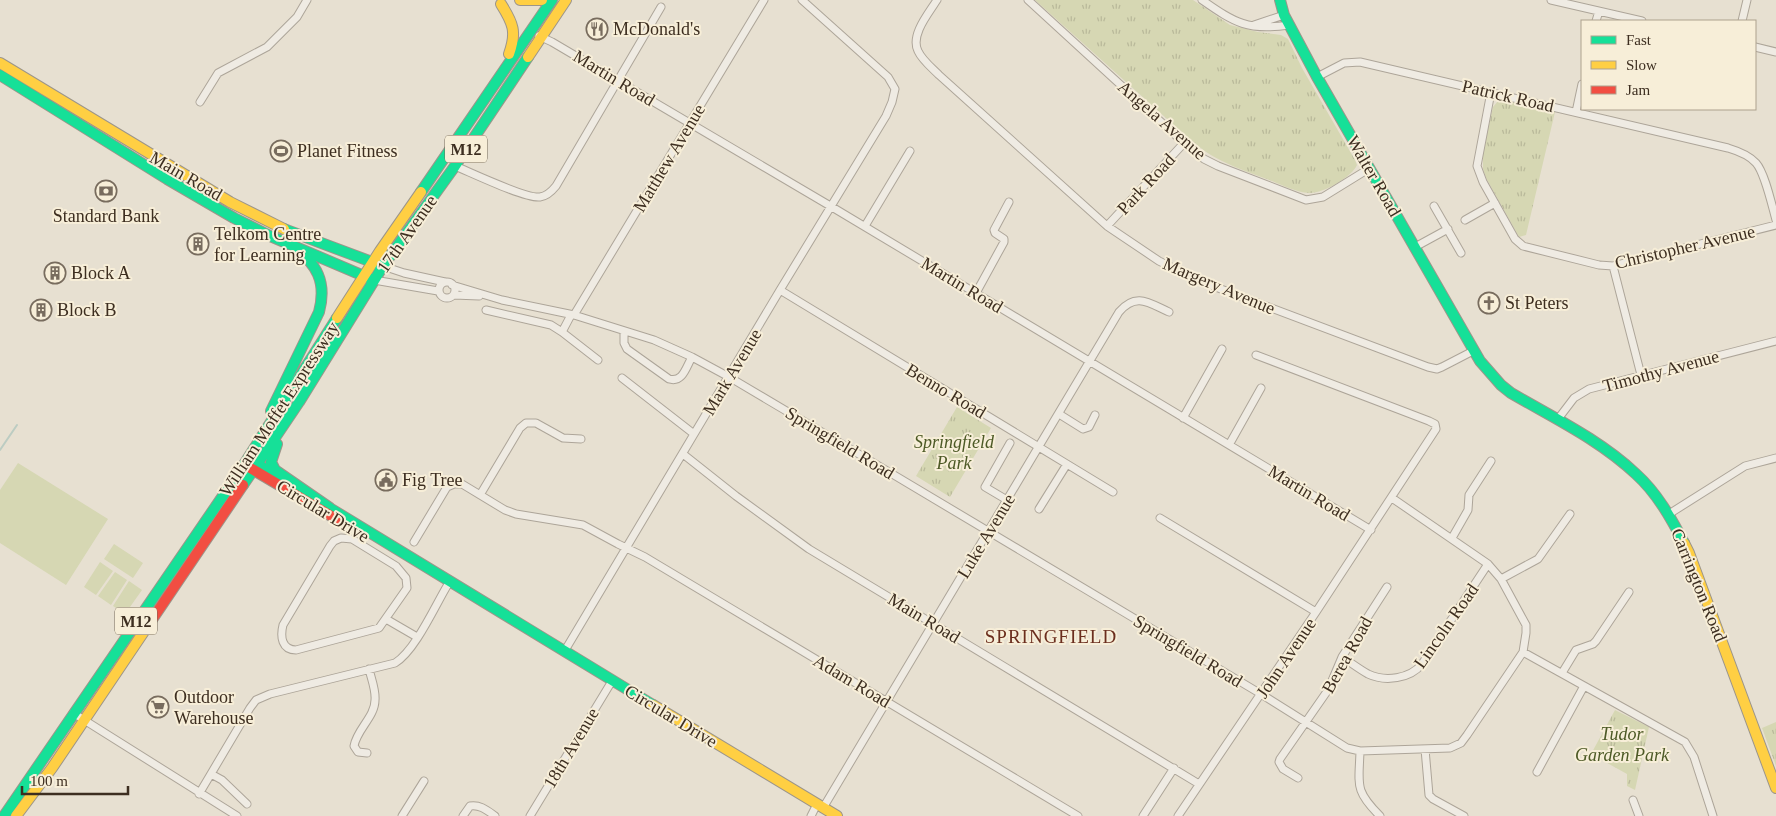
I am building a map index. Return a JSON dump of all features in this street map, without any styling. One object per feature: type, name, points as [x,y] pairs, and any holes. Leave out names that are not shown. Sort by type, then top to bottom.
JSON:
[{"type":"main road","points":[[520,0],[542,0]]},
{"type":"main road","name":"M12","points":[[379,264],[499,76],[552,0]]},
{"type":"main road","name":"17th Avenue","points":[[251,464],[282,428],[328,358],[379,264],[455,166],[566,0]]},
{"type":"main road","name":"Walter Road","points":[[1280,0],[1287,20],[1317,77],[1473,350]]},
{"type":"main road","points":[[499,76],[511,51],[515,33],[510,19],[501,4]]},
{"type":"main road","name":"Main Road","points":[[0,63],[230,202],[308,239],[379,264]]},
{"type":"main road","name":"Main Road","points":[[0,74],[168,179],[244,223],[370,278]]},
{"type":"main road","points":[[266,429],[268,418],[319,312],[322,300],[322,286],[317,269],[308,258],[293,246]]},
{"type":"main road","name":"William Moffet Expressway","points":[[16,816],[52,768],[84,720],[251,464],[266,429],[370,278]]},
{"type":"main road","name":"Carrington Road","points":[[1473,350],[1501,385],[1525,402],[1558,419],[1609,450],[1627,465],[1669,514],[1689,553],[1776,788]]},
{"type":"main road","points":[[282,428],[271,458],[272,467],[330,508]]},
{"type":"main road","name":"William Moffet Expressway","points":[[4,816],[73,713],[251,464]]},
{"type":"main road","name":"Circular Drive","points":[[251,464],[330,508],[564,652],[837,816]]},
{"type":"main road","name":"Circular Drive","points":[[251,464],[447,586],[497,615],[505,616]]},
{"type":"street","name":"Matthew Avenue","points":[[562,332],[764,0]]},
{"type":"street","name":"Mark Avenue","points":[[564,652],[886,116],[892,102],[895,89],[884,73],[802,0]]},
{"type":"street","name":"Margery Avenue","points":[[937,0],[922,25],[915,43],[921,57],[1108,226],[1159,261],[1197,280],[1428,367],[1437,369],[1473,350]]},
{"type":"street","name":"Angela Avenue","points":[[1028,0],[1184,143],[1204,159],[1218,166],[1306,200],[1323,197],[1370,168]]},
{"type":"street","points":[[1202,0],[1233,21],[1254,25],[1287,20]]},
{"type":"street","points":[[1551,0],[1638,20]]},
{"type":"street","points":[[1742,20],[1746,0]]},
{"type":"street","points":[[200,102],[218,72],[267,47],[297,17],[303,1]]},
{"type":"street","points":[[455,166],[527,195],[543,197],[556,186],[661,7]]},
{"type":"street","points":[[1596,20],[1599,11]]},
{"type":"street","points":[[534,25],[544,34]]},
{"type":"street","name":"Martin Road","points":[[544,34],[552,42],[832,206],[1371,530]]},
{"type":"street","points":[[1756,47],[1776,52]]},
{"type":"street","name":"Patrick Road","points":[[1317,77],[1344,63],[1360,62],[1728,148],[1741,153],[1756,163],[1761,172],[1776,220]]},
{"type":"street","points":[[1576,112],[1581,89]]},
{"type":"street","name":"Christopher Avenue","points":[[1490,92],[1478,166],[1479,174],[1515,239],[1523,246],[1599,265],[1613,266],[1776,225]]},
{"type":"street","name":"Park Road","points":[[1108,226],[1184,143]]},
{"type":"street","points":[[865,226],[910,152]]},
{"type":"street","points":[[976,293],[1004,242],[1004,239],[995,233],[994,230],[1009,202]]},
{"type":"street","points":[[1465,220],[1495,203]]},
{"type":"street","points":[[1434,206],[1461,253]]},
{"type":"street","points":[[1415,247],[1448,229]]},
{"type":"street","name":"Springfield Road","points":[[379,264],[404,273],[502,300]]},
{"type":"street","points":[[1613,266],[1641,375]]},
{"type":"street","points":[[370,278],[438,291]]},
{"type":"street","points":[[449,284],[455,289],[454,294],[450,298],[440,296],[438,291],[440,285],[449,284]]},
{"type":"street","name":"Benno Road","points":[[780,290],[1113,492]]},
{"type":"street","name":"Springfield Road","points":[[454,294],[502,300],[573,315],[654,340],[692,357],[729,377],[1261,694],[1347,748],[1360,751]]},
{"type":"street","name":"Luke Avenue","points":[[811,816],[820,806],[887,702],[1119,312],[1131,301],[1138,300],[1146,301],[1169,312]]},
{"type":"street","points":[[486,310],[551,325],[598,360]]},
{"type":"street","points":[[624,331],[624,343],[627,349],[669,379],[673,380],[681,377],[692,357]]},
{"type":"street","name":"Timothy Avenue","points":[[1558,419],[1580,393],[1589,389],[1776,341]]},
{"type":"street","points":[[1184,418],[1222,349]]},
{"type":"street","name":"John Avenue","points":[[1178,816],[1371,530],[1436,428],[1435,424],[1256,355]]},
{"type":"street","points":[[622,378],[694,434]]},
{"type":"street","points":[[1229,445],[1261,388]]},
{"type":"street","points":[[1059,414],[1087,429],[1095,415]]},
{"type":"street","points":[[480,495],[520,428],[526,422],[536,423],[563,438],[581,439]]},
{"type":"street","points":[[1007,500],[985,487],[1010,443]]},
{"type":"street","name":"Main Road","points":[[683,454],[786,534],[1199,784]]},
{"type":"street","points":[[1669,514],[1745,466],[1776,458]]},
{"type":"street","points":[[1452,538],[1468,510],[1469,495],[1491,461]]},
{"type":"street","points":[[1039,509],[1067,464]]},
{"type":"street","name":"Adam Road","points":[[414,542],[444,491],[450,485],[462,484],[505,510],[516,514],[583,525],[645,556],[1078,816]]},
{"type":"street","points":[[1380,816],[1366,803],[1360,791],[1360,751],[1425,750],[1450,748],[1461,743],[1523,652],[1526,633],[1526,625],[1501,579],[1488,564],[1392,498]]},
{"type":"street","points":[[1501,579],[1538,559],[1570,514]]},
{"type":"street","points":[[1160,518],[1316,612]]},
{"type":"street","points":[[341,538],[352,540],[391,563],[406,578],[408,585],[406,590],[386,619],[376,630],[296,650],[286,647],[282,640],[283,625],[330,546],[334,541],[341,538]]},
{"type":"street","name":"Lincoln Road","points":[[1342,657],[1365,672],[1376,676],[1397,677],[1411,674],[1422,664],[1488,564]]},
{"type":"street","points":[[199,794],[250,708],[260,697],[391,664],[399,660],[417,637],[447,586]]},
{"type":"street","name":"Berea Road","points":[[1298,778],[1283,769],[1279,761],[1332,685],[1335,670],[1342,657],[1387,587]]},
{"type":"street","points":[[1562,673],[1576,650],[1593,644],[1596,641],[1629,592]]},
{"type":"street","points":[[386,619],[417,637]]},
{"type":"street","points":[[1523,652],[1686,742],[1694,757],[1713,816]]},
{"type":"street","points":[[367,753],[358,752],[354,746],[374,706],[375,694],[369,669]]},
{"type":"street","name":"18th Avenue","points":[[530,816],[612,681]]},
{"type":"street","points":[[1537,772],[1584,686]]},
{"type":"street","points":[[73,713],[199,794],[237,816]]},
{"type":"street","points":[[1425,750],[1430,795],[1433,799],[1464,816]]},
{"type":"street","points":[[1142,816],[1174,768]]},
{"type":"street","points":[[211,774],[222,780],[247,804]]},
{"type":"street","points":[[402,816],[424,781]]},
{"type":"street","points":[[1633,800],[1638,816]]},
{"type":"street","points":[[463,816],[470,806],[474,805],[484,808],[495,816]]},
{"type":"green space","points":[[1035,0],[1193,0],[1230,25],[1281,35],[1288,39],[1302,68],[1357,165],[1349,175],[1336,184],[1315,193],[1309,193],[1290,188],[1217,159],[1187,137]]},
{"type":"green space","points":[[1503,100],[1555,112],[1526,235],[1519,237],[1486,178],[1483,169],[1483,150],[1493,107],[1498,101]]},
{"type":"green space","name":"Springfield Park","points":[[957,407],[991,428],[950,497],[916,476]]},
{"type":"green space","points":[[18,463],[108,519],[66,585],[0,543],[0,490]]},
{"type":"green space","points":[[114,544],[143,563],[133,578],[104,559]]},
{"type":"green space","points":[[100,562],[113,571],[96,595],[84,587]]},
{"type":"green space","points":[[115,572],[127,580],[111,605],[98,596]]},
{"type":"green space","points":[[129,581],[142,590],[125,614],[113,606]]},
{"type":"green space","name":"Tudor Garden Park","points":[[1615,710],[1649,727],[1635,790],[1627,786],[1627,774],[1591,754]]},
{"type":"green space","points":[[1776,722],[1776,766],[1762,728]]},
{"type":"waterway","points":[[0,450],[17,425]]},
{"type":"traffic: fast","points":[[421,192],[552,0]]},
{"type":"traffic: fast","points":[[1280,0],[1284,15],[1317,77],[1480,361],[1501,385],[1511,393],[1592,440],[1644,481],[1669,515],[1684,543]]},
{"type":"traffic: fast","points":[[243,485],[299,402],[383,266],[455,166],[528,57]]},
{"type":"traffic: fast","points":[[0,75],[167,179],[234,218],[270,236],[371,279]]},
{"type":"traffic: fast","points":[[284,229],[380,265]]},
{"type":"traffic: fast","points":[[271,411],[319,312],[321,301],[322,292],[318,274],[308,260],[293,246]]},
{"type":"traffic: fast","points":[[4,816],[238,474],[337,318]]},
{"type":"traffic: fast","points":[[277,444],[271,462],[275,470],[330,508]]},
{"type":"traffic: fast","points":[[250,460],[281,478]]},
{"type":"traffic: fast","points":[[323,504],[653,705]]},
{"type":"traffic: slow","points":[[520,0],[542,0]]},
{"type":"traffic: slow","points":[[528,57],[566,0]]},
{"type":"traffic: slow","points":[[501,4],[511,22],[513,34],[509,54]]},
{"type":"traffic: slow","points":[[0,63],[230,202],[284,229]]},
{"type":"traffic: slow","points":[[337,318],[421,192]]},
{"type":"traffic: slow","points":[[1684,543],[1776,788]]},
{"type":"traffic: slow","points":[[16,816],[52,768],[145,630]]},
{"type":"traffic: slow","points":[[653,705],[837,816]]},
{"type":"traffic: jam","points":[[247,466],[338,520]]},
{"type":"traffic: jam","points":[[145,630],[243,485]]},
{"type":"place","name":"McDonald's","points":[[597,29]]},
{"type":"place","name":"Planet Fitness","points":[[281,151]]},
{"type":"place","name":"Standard Bank","points":[[106,191]]},
{"type":"place","name":"Telkom Centre for Learning","points":[[198,244]]},
{"type":"place","name":"Block A","points":[[55,273]]},
{"type":"place","name":"St Peters","points":[[1489,303]]},
{"type":"place","name":"Block B","points":[[41,310]]},
{"type":"place","name":"Fig Tree","points":[[386,480]]},
{"type":"place","name":"Outdoor Warehouse","points":[[158,707]]},
{"type":"district","name":"SPRINGFIELD","points":[[1051,636]]}]
